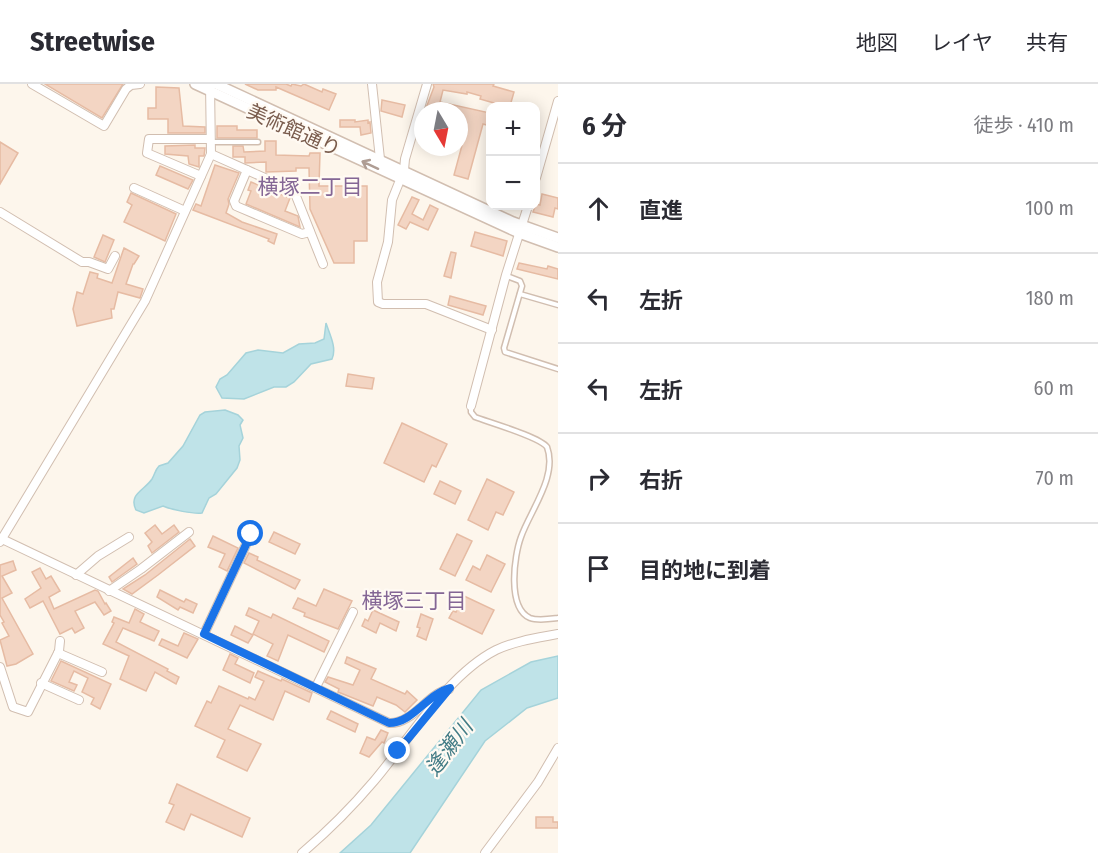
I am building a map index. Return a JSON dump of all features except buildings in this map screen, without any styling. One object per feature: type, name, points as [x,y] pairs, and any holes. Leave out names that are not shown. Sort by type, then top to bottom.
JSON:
[{"type":"street","points":[[32,84],[104,126],[128,87],[140,84]]},
{"type":"street","name":"美術館通り","points":[[195,84],[212,87],[380,159],[403,175]]},
{"type":"street","points":[[372,84],[380,159]]},
{"type":"street","points":[[427,84],[405,159],[403,175],[392,200],[388,242],[378,282],[378,302],[426,304],[492,330]]},
{"type":"street","points":[[212,87],[211,154],[145,301],[1,540],[386,721],[393,723],[404,719],[440,692],[450,688]]},
{"type":"street","name":"美術館通り","points":[[212,87],[558,247]]},
{"type":"street","points":[[540,164],[558,101]]},
{"type":"street","points":[[201,176],[147,153],[149,139],[210,140]]},
{"type":"street","points":[[211,154],[294,191],[323,264]]},
{"type":"street","points":[[247,170],[234,201],[236,206],[302,234],[310,232]]},
{"type":"street","points":[[134,188],[185,211]]},
{"type":"street","points":[[471,406],[506,275],[527,210]]},
{"type":"street","points":[[0,212],[82,262],[89,262],[108,269],[115,256]]},
{"type":"street","name":"美術館通り","points":[[521,229],[558,238]]},
{"type":"street","points":[[110,591],[189,531]]},
{"type":"street","points":[[204,634],[251,534]]},
{"type":"street","points":[[76,575],[98,556],[129,537]]},
{"type":"street","points":[[316,687],[353,612]]},
{"type":"street","points":[[302,853],[337,822],[360,797],[450,688],[474,666],[495,651],[531,639],[558,634]]},
{"type":"street","points":[[0,667],[12,705],[28,712],[61,648],[60,641]]},
{"type":"street","points":[[58,653],[102,672]]},
{"type":"street","points":[[41,683],[79,700]]},
{"type":"street","points":[[485,853],[538,782],[558,748]]},
{"type":"lane","points":[[210,140],[258,141]]},
{"type":"lane","points":[[506,275],[520,281],[522,286],[504,348],[505,352],[558,369]]},
{"type":"lane","points":[[520,294],[558,305]]},
{"type":"lane","points":[[471,406],[471,412],[475,417],[535,439],[547,448],[551,464],[550,479],[519,543],[515,565],[515,593],[520,610],[531,618],[558,618]]},
{"type":"water","points":[[326,323],[333,346],[332,359],[311,364],[286,387],[274,387],[244,399],[222,398],[216,387],[220,379],[227,375],[246,353],[258,350],[283,353],[299,344],[315,343],[324,339]]},
{"type":"water","points":[[225,410],[238,415],[243,420],[240,425],[243,438],[239,446],[240,460],[237,468],[216,494],[209,498],[202,513],[163,506],[144,513],[136,510],[134,500],[138,493],[149,483],[159,466],[168,463],[183,446],[200,415],[205,412]]},
{"type":"water","name":"逢瀬川","points":[[558,656],[558,698],[527,708],[485,741],[410,853],[340,853],[371,825],[481,690],[531,662]]},
{"type":"district","name":"横塚二丁目","points":[[310,187]]},
{"type":"district","name":"横塚三丁目","points":[[414,601]]},
{"type":"route","points":[[251,534],[204,634],[389,723],[397,723],[404,719],[440,692],[450,688],[398,751]]}]
